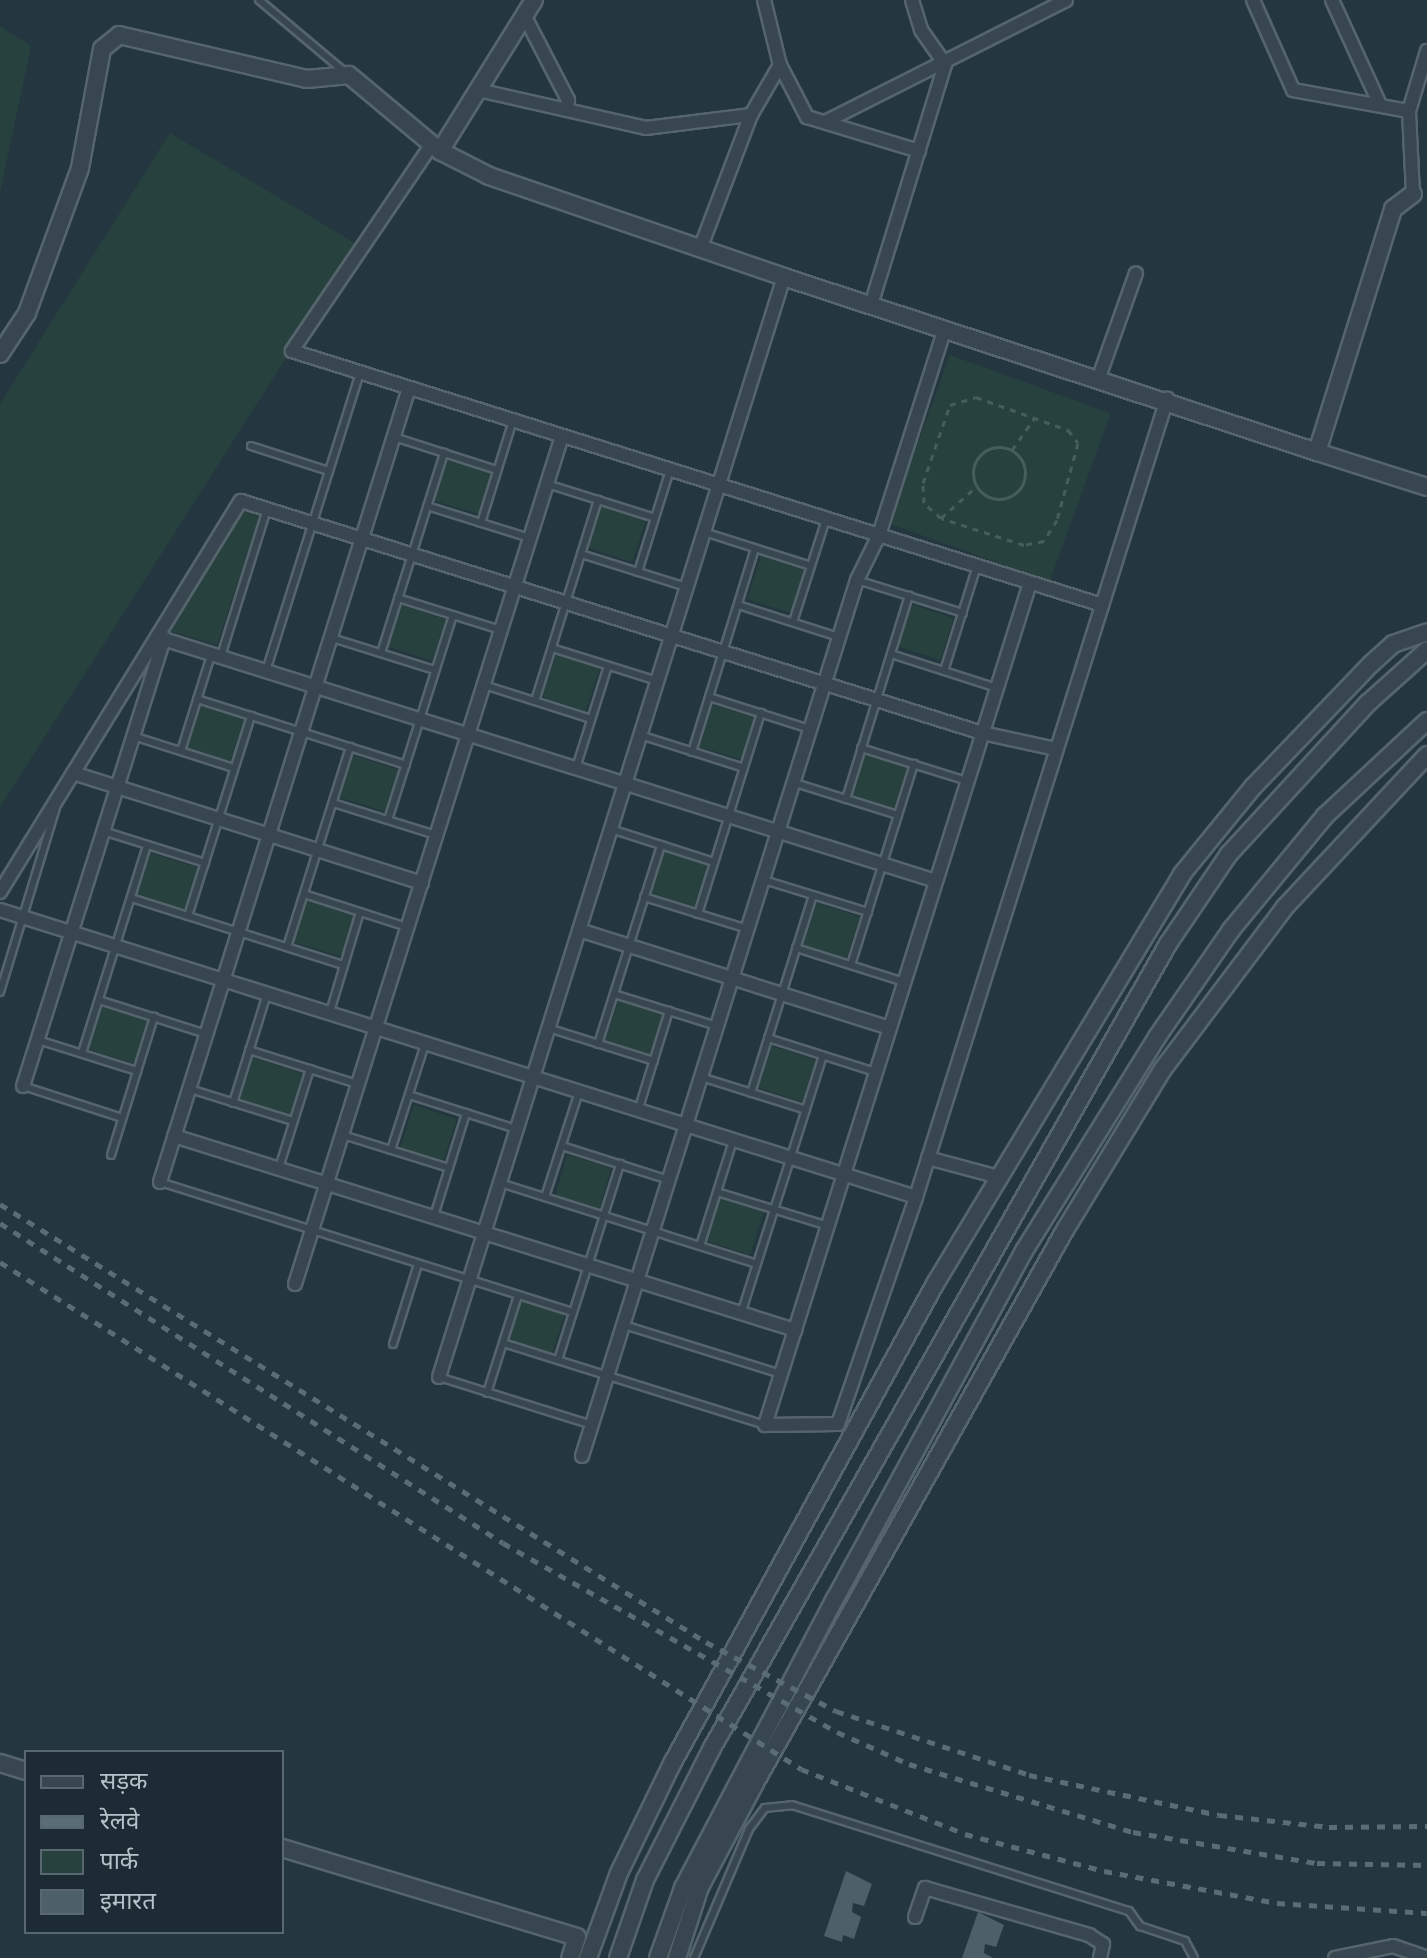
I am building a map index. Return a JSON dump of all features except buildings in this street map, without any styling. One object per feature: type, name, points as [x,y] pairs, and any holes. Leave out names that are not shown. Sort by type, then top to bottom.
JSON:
[{"type":"street","points":[[534,0],[478,90],[292,351],[1102,605]]},
{"type":"street","points":[[764,0],[780,65],[807,117],[919,151]]},
{"type":"street","points":[[912,0],[921,30],[945,64]]},
{"type":"street","points":[[825,122],[945,64],[1066,0]]},
{"type":"street","points":[[1253,0],[1293,90],[1409,111]]},
{"type":"street","points":[[1332,0],[1380,105]]},
{"type":"street","points":[[524,15],[568,100],[567,109]]},
{"type":"street","points":[[0,354],[27,313],[80,168],[102,49],[119,35],[307,79],[349,75],[436,148],[489,176],[784,277],[1167,399],[1427,487]]},
{"type":"street","points":[[1317,452],[1393,209],[1413,194],[1409,111],[1427,51]]},
{"type":"street","points":[[871,305],[945,64]]},
{"type":"street","points":[[700,249],[751,115],[780,65]]},
{"type":"street","points":[[478,90],[646,128],[751,115]]},
{"type":"street","points":[[1099,377],[1136,273]]},
{"type":"street","points":[[439,1377],[784,277]]},
{"type":"street","points":[[582,1456],[857,580],[879,535],[945,328]]},
{"type":"street","points":[[160,1182],[409,388]]},
{"type":"street","points":[[1030,583],[765,1425],[838,1424],[916,1197],[1167,399]]},
{"type":"street","points":[[295,1284],[562,436]]},
{"type":"street","points":[[0,892],[160,638],[241,501],[982,733],[1056,749]]},
{"type":"street","points":[[588,1958],[619,1873],[673,1762],[999,1177],[1209,836],[1371,664],[1393,644],[1427,632]]},
{"type":"street","points":[[160,638],[936,881]]},
{"type":"street","points":[[23,1086],[133,736],[160,638]]},
{"type":"street","points":[[618,1958],[645,1880],[712,1748],[1168,944],[1229,854],[1368,703],[1427,650]]},
{"type":"street","points":[[658,1958],[683,1888],[835,1599],[1024,1251],[1157,1037],[1231,930],[1325,816],[1427,721]]},
{"type":"street","points":[[677,1958],[700,1887],[755,1783],[1065,1230],[1163,1069],[1285,907],[1427,755]]},
{"type":"street","points":[[73,773],[422,883]]},
{"type":"street","points":[[0,910],[916,1197]]},
{"type":"street","points":[[579,930],[890,1028]]},
{"type":"street","points":[[174,1136],[795,1330]]},
{"type":"street","points":[[928,1158],[999,1177]]},
{"type":"street","points":[[0,1763],[24,1770]]},
{"type":"street","points":[[284,1849],[577,1937],[570,1958]]},
{"type":"street","points":[[915,1917],[925,1888],[1089,1935],[1103,1944],[1100,1958]]},
{"type":"street","points":[[1335,1958],[1393,1946],[1427,1958]]},
{"type":"lane","points":[[259,0],[349,75]]},
{"type":"lane","points":[[266,671],[360,372]]},
{"type":"lane","points":[[481,523],[513,420]]},
{"type":"lane","points":[[394,437],[497,470]]},
{"type":"lane","points":[[251,446],[329,471]]},
{"type":"lane","points":[[381,653],[444,453]]},
{"type":"lane","points":[[638,572],[670,470]]},
{"type":"lane","points":[[547,484],[655,518]]},
{"type":"lane","points":[[535,701],[598,500]]},
{"type":"lane","points":[[427,506],[530,538]]},
{"type":"lane","points":[[181,751],[267,509]]},
{"type":"lane","points":[[793,622],[826,518]]},
{"type":"lane","points":[[704,532],[811,566]]},
{"type":"lane","points":[[692,752],[755,549]]},
{"type":"lane","points":[[581,554],[686,587]]},
{"type":"lane","points":[[944,671],[977,566]]},
{"type":"lane","points":[[857,580],[963,613]]},
{"type":"lane","points":[[846,799],[909,596]]},
{"type":"lane","points":[[398,598],[501,630]]},
{"type":"lane","points":[[738,605],[839,637]]},
{"type":"lane","points":[[388,820],[453,615]]},
{"type":"lane","points":[[331,638],[435,670]]},
{"type":"lane","points":[[552,648],[657,681]]},
{"type":"lane","points":[[891,654],[997,688]]},
{"type":"lane","points":[[576,768],[608,666]]},
{"type":"lane","points":[[483,685],[591,719]]},
{"type":"lane","points":[[709,697],[810,729]]},
{"type":"lane","points":[[197,699],[406,765]]},
{"type":"lane","points":[[698,914],[761,713]]},
{"type":"lane","points":[[188,916],[251,716]]},
{"type":"lane","points":[[640,735],[744,768]]},
{"type":"lane","points":[[133,736],[234,768]]},
{"type":"lane","points":[[287,947],[350,747]]},
{"type":"lane","points":[[861,748],[967,781]]},
{"type":"lane","points":[[851,965],[914,764]]},
{"type":"lane","points":[[794,782],[898,815]]},
{"type":"lane","points":[[0,992],[61,793]]},
{"type":"lane","points":[[333,803],[436,835]]},
{"type":"lane","points":[[611,829],[714,862]]},
{"type":"lane","points":[[103,831],[205,863]]},
{"type":"lane","points":[[82,1053],[147,845]]},
{"type":"lane","points":[[598,1044],[661,845]]},
{"type":"lane","points":[[763,879],[868,912]]},
{"type":"lane","points":[[304,894],[408,927]]},
{"type":"lane","points":[[751,1093],[813,895]]},
{"type":"lane","points":[[644,897],[748,929]]},
{"type":"lane","points":[[131,898],[344,965]]},
{"type":"lane","points":[[329,1014],[360,912]]},
{"type":"lane","points":[[796,948],[904,982]]},
{"type":"lane","points":[[233,1103],[267,994]]},
{"type":"lane","points":[[614,994],[717,1026]]},
{"type":"lane","points":[[99,1000],[206,1034]]},
{"type":"lane","points":[[638,1111],[669,1011]]},
{"type":"lane","points":[[111,1155],[154,1017]]},
{"type":"lane","points":[[548,1028],[654,1061]]},
{"type":"lane","points":[[768,1038],[876,1072]]},
{"type":"lane","points":[[38,1040],[137,1071]]},
{"type":"lane","points":[[391,1150],[425,1044]]},
{"type":"lane","points":[[249,1050],[358,1085]]},
{"type":"lane","points":[[741,1314],[823,1056]]},
{"type":"lane","points":[[279,1168],[310,1069]]},
{"type":"lane","points":[[701,1077],[806,1110]]},
{"type":"lane","points":[[23,1086],[122,1118]]},
{"type":"lane","points":[[189,1089],[293,1121]]},
{"type":"lane","points":[[545,1197],[579,1092]]},
{"type":"lane","points":[[409,1095],[517,1129]]},
{"type":"lane","points":[[434,1217],[466,1113]]},
{"type":"lane","points":[[343,1135],[449,1168]]},
{"type":"lane","points":[[700,1246],[733,1141]]},
{"type":"lane","points":[[562,1146],[669,1180]]},
{"type":"lane","points":[[558,1360],[620,1164]]},
{"type":"lane","points":[[160,1182],[573,1312]]},
{"type":"lane","points":[[500,1183],[757,1264]]},
{"type":"lane","points":[[717,1192],[828,1226]]},
{"type":"lane","points":[[393,1344],[418,1264]]},
{"type":"lane","points":[[487,1393],[518,1295]]},
{"type":"lane","points":[[624,1324],[781,1374]]},
{"type":"lane","points":[[503,1343],[765,1425]]},
{"type":"lane","points":[[439,1377],[592,1425]]},
{"type":"lane","points":[[694,1958],[749,1829],[765,1808],[792,1805],[1129,1911],[1140,1926],[1185,1941],[1194,1958]]},
{"type":"path","points":[[976,397],[1068,430],[1078,443],[1057,520],[1044,541],[1024,545],[941,518],[921,492],[950,405],[976,397]]},
{"type":"path","points":[[1012,450],[1034,418]]},
{"type":"path","points":[[996,447],[1012,450],[1026,472],[1014,495],[998,499],[977,486],[973,470],[980,454],[996,447]]},
{"type":"path","points":[[941,518],[977,486]]},
{"type":"green space","points":[[0,26],[31,46],[0,193]]},
{"type":"green space","points":[[170,133],[358,245],[0,807],[0,404]]},
{"type":"green space","points":[[950,355],[1111,413],[1049,582],[889,523]]},
{"type":"green space","points":[[444,458],[495,473],[483,515],[432,500]]},
{"type":"green space","points":[[602,506],[646,520],[632,562],[588,548]]},
{"type":"green space","points":[[243,508],[261,512],[217,645],[166,630]]},
{"type":"green space","points":[[761,556],[805,570],[791,613],[747,599]]},
{"type":"green space","points":[[910,604],[954,618],[940,660],[896,646]]},
{"type":"green space","points":[[402,605],[446,619],[432,661],[388,647]]},
{"type":"green space","points":[[556,654],[600,668],[586,711],[542,697]]},
{"type":"green space","points":[[197,704],[247,719],[234,762],[184,747]]},
{"type":"green space","points":[[712,705],[756,718],[744,760],[700,747]]},
{"type":"green space","points":[[864,752],[908,766],[894,809],[850,795]]},
{"type":"green space","points":[[351,755],[401,770],[388,812],[338,797]]},
{"type":"green space","points":[[664,851],[708,865],[694,907],[650,893]]},
{"type":"green space","points":[[150,853],[200,868],[187,910],[137,895]]},
{"type":"green space","points":[[306,900],[356,915],[343,957],[293,942]]},
{"type":"green space","points":[[817,903],[860,917],[846,960],[803,946]]},
{"type":"green space","points":[[619,999],[663,1013],[649,1056],[605,1042]]},
{"type":"green space","points":[[100,1006],[150,1021],[137,1064],[87,1049]]},
{"type":"green space","points":[[772,1046],[816,1060],[802,1102],[758,1088]]},
{"type":"green space","points":[[253,1058],[303,1073],[290,1115],[240,1100]]},
{"type":"green space","points":[[414,1105],[457,1119],[443,1162],[400,1148]]},
{"type":"green space","points":[[567,1155],[611,1168],[599,1210],[555,1197]]},
{"type":"green space","points":[[720,1198],[764,1212],[750,1255],[706,1241]]},
{"type":"green space","points":[[521,1300],[565,1314],[551,1357],[507,1343]]},
{"type":"railway","points":[[0,1204],[706,1642],[836,1711],[1029,1775],[1219,1815],[1329,1827],[1427,1826]]},
{"type":"railway","points":[[0,1223],[503,1543],[837,1732],[909,1764],[1133,1832],[1317,1863],[1427,1865]]},
{"type":"railway","points":[[0,1262],[801,1769],[965,1834],[1104,1871],[1277,1903],[1427,1913]]}]
